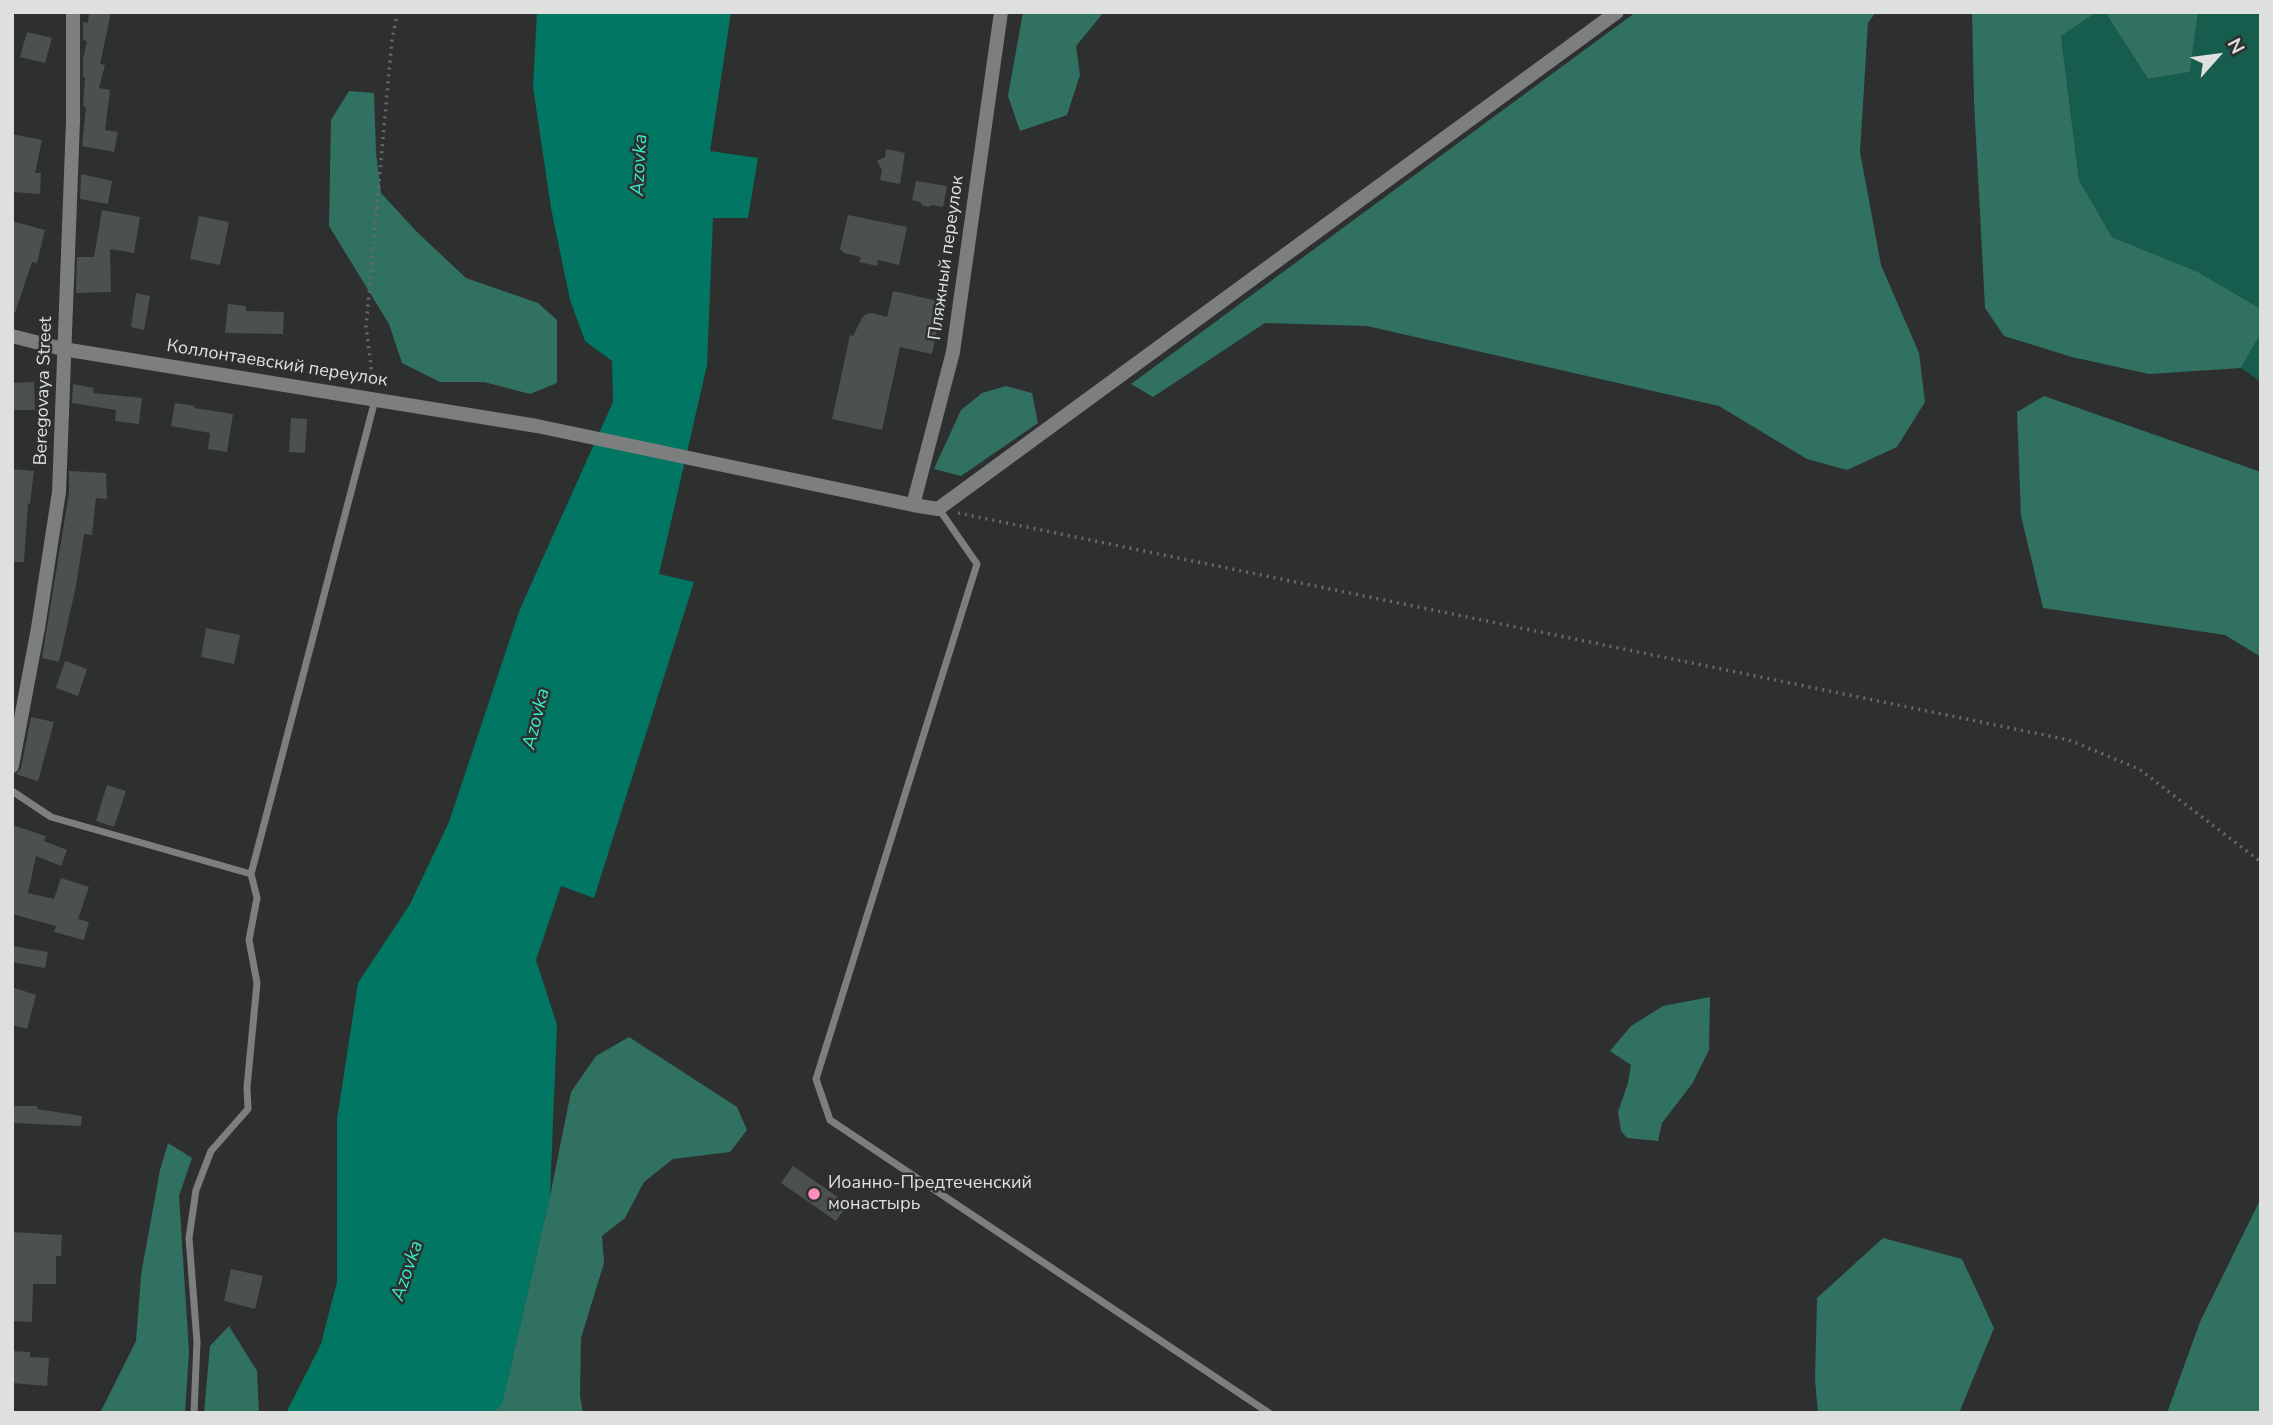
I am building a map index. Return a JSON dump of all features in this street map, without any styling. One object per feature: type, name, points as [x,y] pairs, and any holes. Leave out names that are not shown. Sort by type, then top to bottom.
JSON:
[{"type":"street","name":"Beregovaya Street","points":[[12,766],[38,628],[59,492],[73,121],[73,12]]},
{"type":"street","name":"Пляжный переулок","points":[[913,505],[953,352],[1001,12]]},
{"type":"street","points":[[938,509],[1617,12]]},
{"type":"street","name":"Коллонтаевский переулок","points":[[15,339],[537,426],[938,509]]},
{"type":"lane","points":[[194,1413],[197,1342],[189,1238],[196,1191],[211,1151],[248,1109],[247,1087],[257,983],[249,940],[257,898],[251,874],[375,399]]},
{"type":"lane","points":[[938,509],[976,564],[816,1079],[830,1120],[1269,1413]]},
{"type":"lane","points":[[12,791],[51,817],[251,874]]},
{"type":"path","points":[[375,399],[366,326],[392,38],[398,12]]},
{"type":"path","points":[[938,509],[2069,740],[2139,769],[2261,862]]},
{"type":"shaded area","points":[[1023,12],[1104,12],[1076,46],[1080,75],[1067,115],[1020,131],[1008,96]]},
{"type":"shaded area","points":[[1636,12],[1876,12],[1868,23],[1860,152],[1881,265],[1919,353],[1925,402],[1897,447],[1847,470],[1807,459],[1719,406],[1367,326],[1265,323],[1153,397],[1131,384]]},
{"type":"shaded area","points":[[1972,12],[2097,12],[2061,36],[2079,180],[2112,237],[2198,272],[2261,309],[2261,333],[2241,368],[2149,374],[2072,357],[2004,336],[1985,308]]},
{"type":"shaded area","points":[[2097,12],[2105,12],[2148,79],[2190,72],[2198,12],[2261,12],[2261,309],[2198,272],[2112,237],[2079,180],[2061,36]]},
{"type":"shaded area","points":[[2105,12],[2198,12],[2190,72],[2148,79]]},
{"type":"shaded area","points":[[349,91],[374,93],[376,152],[381,193],[418,233],[466,278],[538,303],[557,320],[557,383],[530,394],[484,382],[440,382],[402,363],[389,324],[329,226],[331,120]]},
{"type":"shaded area","points":[[2261,333],[2261,382],[2241,368]]},
{"type":"shaded area","points":[[1006,386],[1032,393],[1038,423],[961,476],[934,469],[961,410],[982,393]]},
{"type":"shaded area","points":[[2044,396],[2261,472],[2261,657],[2225,635],[2043,608],[2021,516],[2017,412]]},
{"type":"shaded area","points":[[1710,997],[1709,1050],[1692,1084],[1662,1123],[1658,1141],[1627,1138],[1621,1131],[1618,1112],[1631,1065],[1610,1051],[1631,1026],[1663,1006]]},
{"type":"shaded area","points":[[629,1037],[737,1107],[747,1130],[730,1152],[673,1159],[644,1182],[625,1218],[602,1236],[604,1263],[581,1338],[580,1396],[583,1413],[492,1413],[502,1403],[571,1092],[596,1056]]},
{"type":"shaded area","points":[[168,1143],[192,1158],[179,1196],[189,1352],[185,1413],[100,1413],[136,1341],[141,1275],[160,1170]]},
{"type":"shaded area","points":[[2261,1198],[2261,1413],[2167,1413],[2200,1322]]},
{"type":"shaded area","points":[[1883,1238],[1962,1259],[1994,1328],[1959,1413],[1818,1413],[1815,1380],[1817,1298]]},
{"type":"shaded area","points":[[229,1326],[257,1371],[259,1413],[204,1413],[210,1346]]},
{"type":"water","name":"Azovka","points":[[537,12],[731,12],[710,151],[758,158],[748,218],[713,218],[707,365],[659,574],[694,582],[594,898],[561,886],[536,960],[557,1025],[550,1196],[502,1404],[492,1413],[286,1413],[321,1344],[337,1282],[337,1119],[358,983],[410,904],[449,822],[520,609],[613,402],[612,361],[585,341],[570,300],[551,208],[533,87]]},
{"type":"building","points":[[89,12],[111,12],[100,64],[105,65],[99,88],[110,90],[105,130],[118,132],[114,152],[82,146],[86,107],[83,106],[83,59],[87,41],[83,40],[83,22],[88,23]]},
{"type":"building","points":[[27,32],[52,38],[45,63],[20,57]]},
{"type":"building","points":[[12,134],[42,140],[35,173],[41,173],[40,194],[12,192]]},
{"type":"building","points":[[886,149],[905,153],[900,184],[880,180],[882,170],[877,161],[885,157]]},
{"type":"building","points":[[81,174],[112,181],[108,204],[80,199]]},
{"type":"building","points":[[916,181],[947,186],[943,207],[923,206],[912,200]]},
{"type":"building","points":[[102,210],[140,217],[134,253],[110,249],[111,292],[76,293],[77,257],[94,257]]},
{"type":"building","points":[[848,215],[907,227],[899,265],[878,260],[877,266],[859,262],[861,257],[844,253],[840,249]]},
{"type":"building","points":[[199,216],[229,222],[220,265],[190,259]]},
{"type":"building","points":[[12,221],[45,230],[37,263],[32,262],[15,313],[12,312]]},
{"type":"building","points":[[893,291],[943,302],[932,354],[900,347],[882,430],[832,419],[850,335],[853,336],[866,314],[887,317]]},
{"type":"building","points":[[136,293],[150,296],[144,330],[131,327]]},
{"type":"building","points":[[228,304],[246,306],[246,311],[284,312],[283,334],[225,333]]},
{"type":"building","points":[[34,382],[35,410],[12,410],[12,383]]},
{"type":"building","points":[[73,384],[94,388],[93,393],[142,398],[139,424],[115,421],[116,410],[72,403]]},
{"type":"building","points":[[175,403],[233,414],[227,452],[208,449],[210,433],[171,426]]},
{"type":"building","points":[[291,418],[307,419],[305,453],[289,452]]},
{"type":"building","points":[[12,469],[34,471],[30,504],[28,503],[24,562],[12,562]]},
{"type":"building","points":[[69,471],[106,473],[107,499],[96,498],[92,535],[84,534],[76,586],[59,662],[42,658],[69,493]]},
{"type":"building","points":[[206,628],[240,635],[234,664],[201,657]]},
{"type":"building","points":[[65,661],[87,669],[78,696],[56,688]]},
{"type":"building","points":[[31,717],[54,722],[38,781],[16,774],[21,768]]},
{"type":"building","points":[[107,785],[126,791],[114,827],[96,821]]},
{"type":"building","points":[[12,825],[46,836],[44,841],[67,850],[61,866],[36,856],[28,893],[54,899],[61,878],[89,887],[78,919],[89,922],[84,940],[54,932],[56,926],[12,914]]},
{"type":"building","points":[[12,946],[48,952],[45,968],[12,962]]},
{"type":"building","points":[[12,987],[36,995],[27,1029],[12,1025]]},
{"type":"building","points":[[12,1106],[37,1106],[37,1109],[82,1116],[81,1126],[12,1123]]},
{"type":"building","name":"Иоанно-Предтеченский монастырь","points":[[793,1166],[848,1204],[836,1221],[781,1183]]},
{"type":"building","points":[[12,1232],[62,1235],[61,1256],[56,1256],[56,1284],[33,1284],[32,1322],[12,1321]]},
{"type":"building","points":[[231,1269],[263,1276],[255,1309],[224,1301]]},
{"type":"building","points":[[12,1351],[30,1352],[30,1357],[49,1358],[47,1386],[12,1383]]},
{"type":"place","name":"Иоанно-Предтеченский монастырь","points":[[814,1194]]}]
